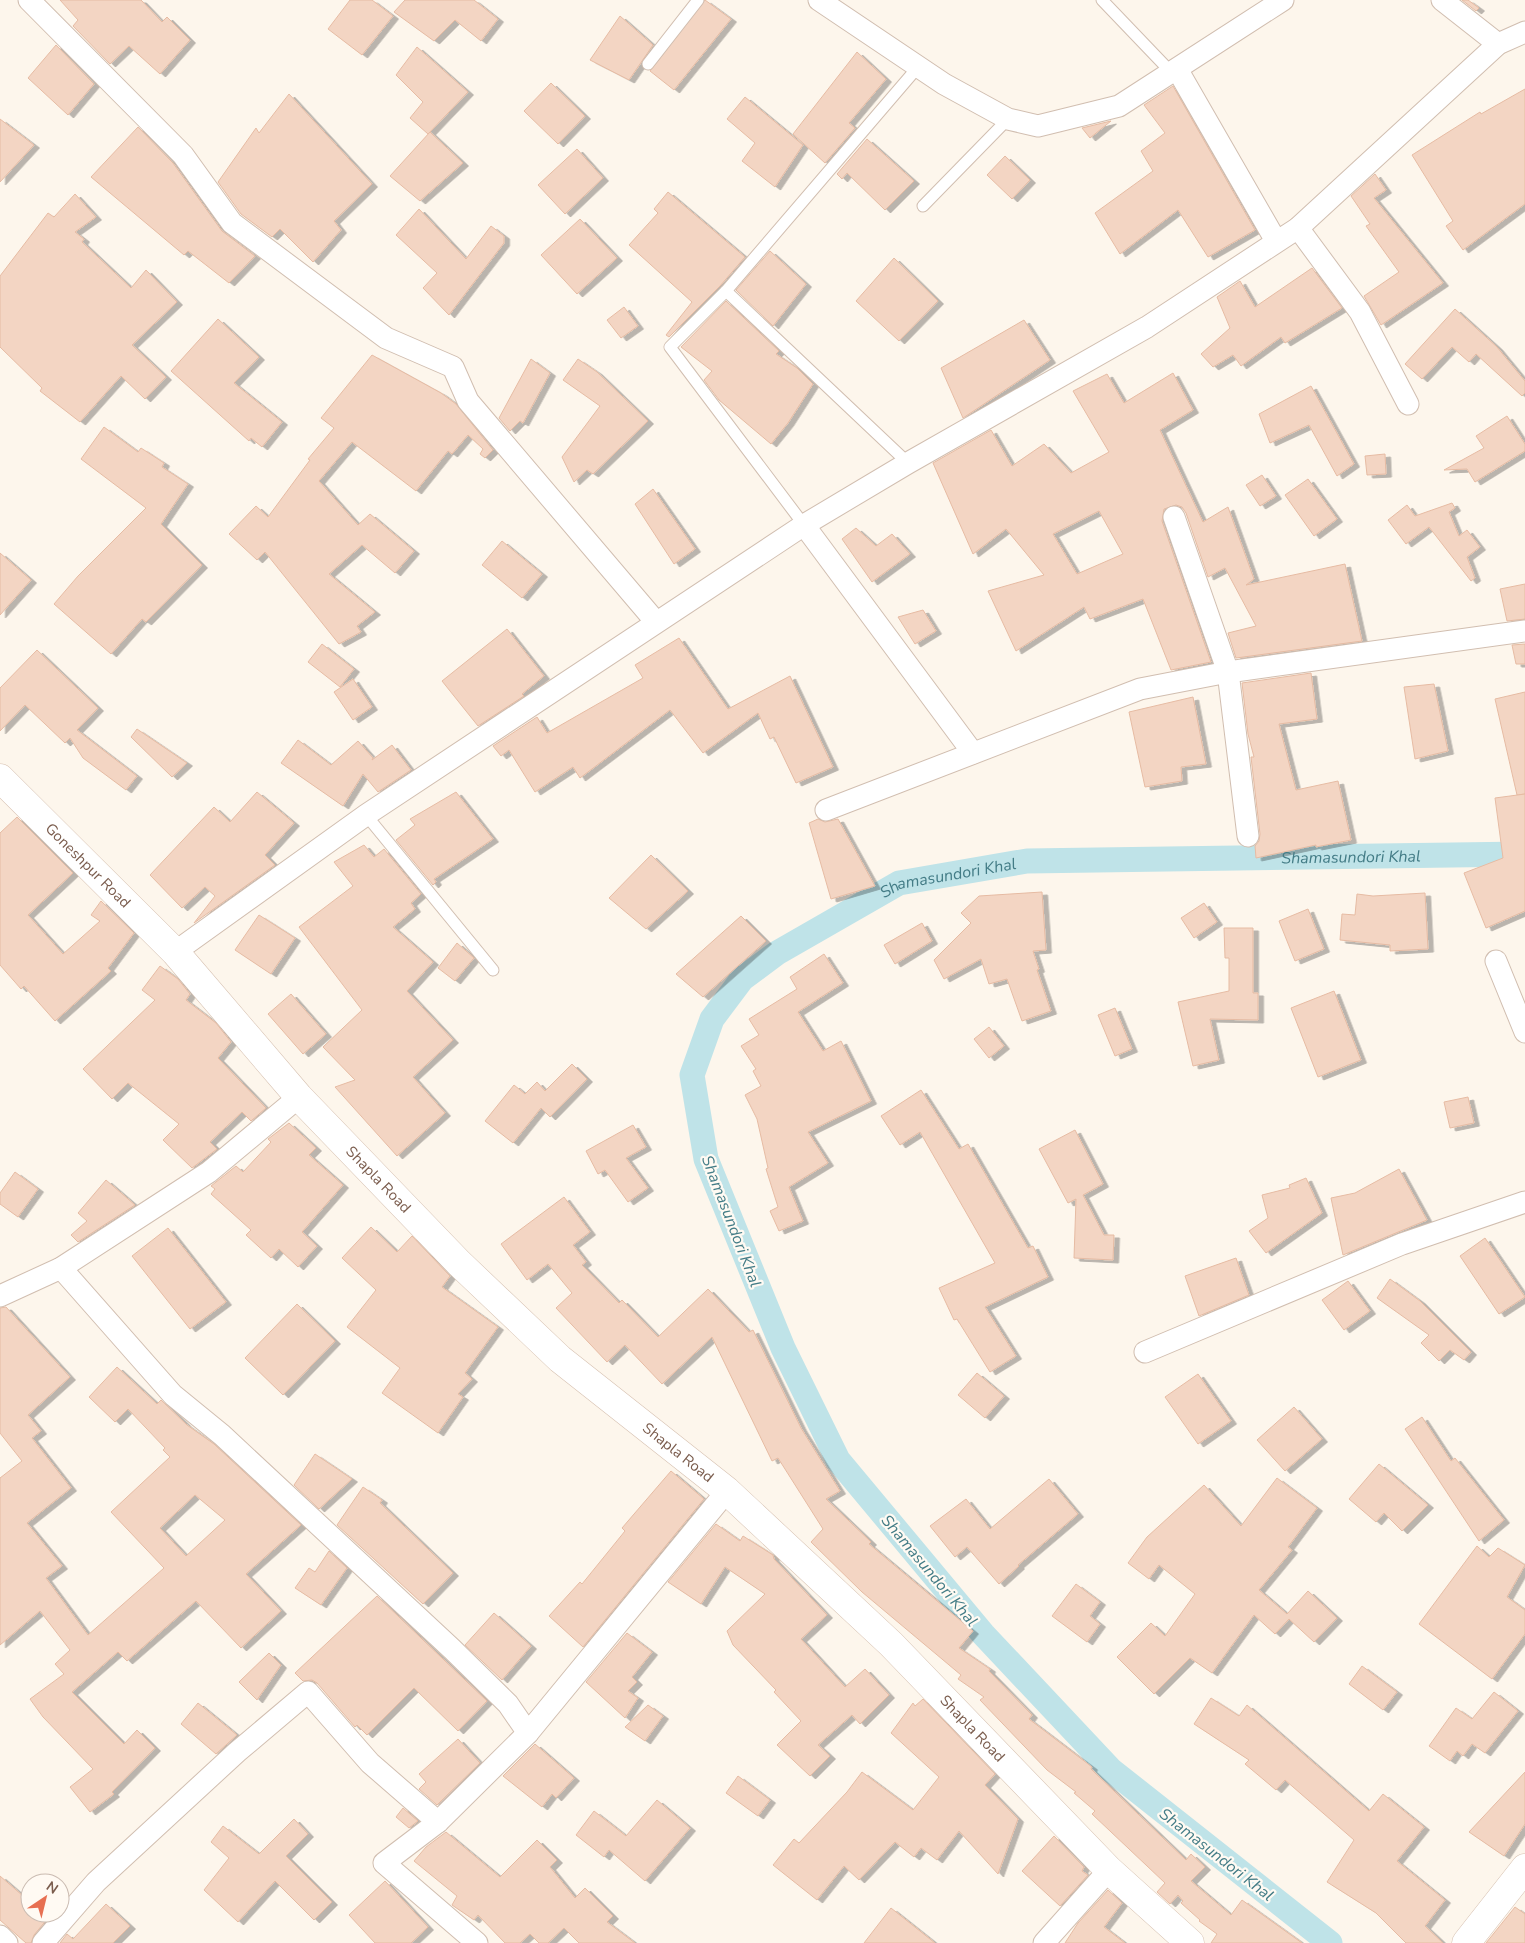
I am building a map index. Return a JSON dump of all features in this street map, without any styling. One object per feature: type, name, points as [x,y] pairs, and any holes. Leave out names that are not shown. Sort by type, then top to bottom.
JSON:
[{"type":"street","points":[[29,0],[183,155],[232,223],[386,338],[453,367],[468,401],[656,622]]},
{"type":"street","points":[[819,0],[944,84],[1008,119],[1038,126],[1119,106],[1284,0]]},
{"type":"street","points":[[1442,0],[1498,44]]},
{"type":"street","points":[[176,952],[366,816],[804,525],[908,463],[1196,298],[1276,241],[1298,228],[1498,44],[1525,32]]},
{"type":"street","points":[[1174,70],[1276,241]]},
{"type":"street","points":[[1298,228],[1360,312],[1408,404]]},
{"type":"street","points":[[1174,517],[1228,672],[1248,836]]},
{"type":"street","points":[[804,525],[973,753]]},
{"type":"street","points":[[826,810],[1140,689],[1228,672],[1525,631]]},
{"type":"street","name":"Goneshpur Road","points":[[0,778],[176,952]]},
{"type":"street","name":"Shapla Road","points":[[176,952],[299,1097],[459,1263],[560,1359],[727,1491],[891,1644],[1110,1870],[1190,1943]]},
{"type":"street","points":[[1496,961],[1525,1032]]},
{"type":"street","points":[[0,1296],[61,1268],[209,1172],[299,1097]]},
{"type":"street","points":[[1146,1352],[1402,1244],[1525,1202]]},
{"type":"street","points":[[61,1268],[173,1394],[222,1434],[452,1649],[508,1704],[528,1733]]},
{"type":"street","points":[[477,1943],[384,1863],[438,1822],[528,1733],[727,1491]]},
{"type":"street","points":[[43,1943],[96,1882],[237,1752],[308,1692],[370,1764],[438,1822]]},
{"type":"street","points":[[1466,1943],[1525,1868]]},
{"type":"street","points":[[1044,1943],[1110,1870]]},
{"type":"street","points":[[0,1936],[7,1943]]},
{"type":"lane","points":[[648,64],[698,0]]},
{"type":"lane","points":[[1102,0],[1174,70]]},
{"type":"lane","points":[[1460,0],[1498,44]]},
{"type":"lane","points":[[804,525],[670,347],[726,291],[918,67]]},
{"type":"lane","points":[[923,206],[1008,119]]},
{"type":"lane","points":[[726,291],[908,463]]},
{"type":"lane","points":[[366,816],[493,970]]},
{"type":"building","points":[[60,0],[141,0],[162,22],[167,17],[190,40],[160,74],[129,46],[110,64],[73,26],[78,20]]},
{"type":"building","points":[[350,0],[372,0],[393,16],[362,55],[328,29]]},
{"type":"building","points":[[405,0],[474,0],[498,19],[481,41],[455,20],[434,41],[394,12]]},
{"type":"building","points":[[705,0],[731,19],[674,90],[650,71]]},
{"type":"building","points":[[1462,0],[1468,0],[1479,8],[1476,11]]},
{"type":"building","points":[[620,16],[653,45],[629,80],[590,60]]},
{"type":"building","points":[[56,45],[94,84],[68,115],[28,78]]},
{"type":"building","points":[[417,47],[468,92],[428,134],[410,118],[423,102],[396,75]]},
{"type":"building","points":[[857,52],[886,79],[849,123],[855,128],[825,163],[793,134]]},
{"type":"building","points":[[551,83],[585,116],[558,144],[524,111]]},
{"type":"building","points":[[1173,86],[1255,230],[1208,257],[1178,210],[1120,254],[1095,213],[1153,171],[1141,151],[1165,133],[1144,105]]},
{"type":"building","points":[[1525,89],[1525,204],[1463,250],[1446,226],[1453,221],[1412,155],[1480,112],[1481,114]]},
{"type":"building","points":[[289,94],[372,184],[334,221],[341,230],[313,262],[280,229],[272,237],[241,214],[218,182],[256,128],[259,133]]},
{"type":"building","points":[[745,97],[803,145],[775,187],[742,161],[755,143],[727,119]]},
{"type":"building","points":[[0,119],[34,145],[0,182]]},
{"type":"building","points":[[1111,121],[1090,138],[1082,128]]},
{"type":"building","points":[[138,127],[173,163],[222,231],[255,256],[229,283],[188,251],[184,255],[91,177]]},
{"type":"building","points":[[430,132],[463,163],[420,201],[390,176]]},
{"type":"building","points":[[867,139],[914,181],[885,210],[847,173],[842,179],[837,174]]},
{"type":"building","points":[[577,149],[603,178],[565,214],[538,185]]},
{"type":"building","points":[[1005,156],[1030,180],[1012,199],[987,175]]},
{"type":"building","points":[[1375,174],[1386,190],[1374,198],[1443,283],[1381,325],[1364,296],[1399,272],[1366,226],[1370,224],[1351,196]]},
{"type":"building","points":[[668,192],[745,257],[720,286],[669,337],[666,335],[692,302],[629,245],[658,213],[654,209]]},
{"type":"building","points":[[75,194],[96,217],[75,232],[84,239],[82,242],[131,288],[146,270],[177,302],[132,345],[166,377],[145,399],[121,376],[80,422],[40,391],[42,388],[0,347],[0,276],[48,213],[54,217]]},
{"type":"building","points":[[419,209],[466,259],[491,226],[504,236],[504,243],[449,315],[423,288],[437,273],[396,235]]},
{"type":"building","points":[[580,219],[617,258],[577,294],[541,255]]},
{"type":"building","points":[[770,251],[806,284],[773,326],[736,290]]},
{"type":"building","points":[[894,258],[938,301],[899,341],[856,301]]},
{"type":"building","points":[[1312,268],[1342,308],[1285,343],[1281,337],[1241,366],[1233,355],[1213,367],[1201,354],[1230,328],[1217,297],[1240,281],[1255,307]]},
{"type":"building","points":[[726,301],[779,351],[776,354],[797,368],[813,384],[788,423],[771,444],[719,400],[704,380],[712,371],[681,347]]},
{"type":"building","points":[[624,307],[638,326],[621,338],[607,320]]},
{"type":"building","points":[[1455,309],[1497,347],[1525,381],[1525,393],[1522,396],[1476,354],[1469,362],[1452,347],[1422,379],[1405,364]]},
{"type":"building","points":[[218,319],[259,357],[234,383],[282,422],[262,447],[251,438],[249,441],[171,371]]},
{"type":"building","points":[[1024,320],[1050,360],[963,418],[941,368]]},
{"type":"building","points":[[372,355],[441,393],[456,404],[493,450],[485,458],[480,454],[483,449],[468,435],[452,454],[448,451],[416,491],[352,442],[319,481],[358,525],[370,514],[414,551],[395,573],[362,545],[329,574],[375,612],[357,626],[361,632],[339,644],[265,552],[257,560],[229,534],[256,506],[268,517],[310,460],[308,459],[334,428],[321,418]]},
{"type":"building","points":[[531,359],[550,373],[523,423],[520,421],[510,431],[499,418]]},
{"type":"building","points":[[578,359],[597,372],[648,421],[593,474],[587,470],[574,482],[562,457],[600,406],[563,380]]},
{"type":"building","points":[[1173,373],[1193,410],[1160,430],[1203,522],[1228,507],[1254,579],[1246,585],[1345,564],[1362,641],[1236,658],[1228,633],[1256,626],[1225,568],[1208,577],[1186,513],[1182,507],[1176,505],[1164,509],[1162,521],[1211,662],[1171,670],[1143,599],[1090,619],[1084,607],[1016,651],[988,591],[1044,575],[1006,529],[973,554],[933,463],[991,430],[1012,466],[1044,444],[1071,473],[1109,452],[1073,391],[1107,374],[1124,403]],"holes":[[[1099,511],[1123,554],[1077,574],[1053,534]]]},
{"type":"building","points":[[1311,386],[1354,464],[1337,476],[1309,425],[1270,443],[1259,414]]},
{"type":"building","points":[[1507,416],[1525,444],[1525,451],[1475,482],[1467,469],[1444,470],[1484,448],[1476,436]]},
{"type":"building","points":[[104,427],[138,452],[141,448],[164,463],[162,467],[188,484],[161,524],[202,565],[146,622],[142,619],[111,654],[54,604],[78,576],[146,508],[81,459]]},
{"type":"building","points":[[1385,454],[1386,474],[1367,475],[1365,456]]},
{"type":"building","points":[[1262,475],[1276,496],[1260,506],[1246,485]]},
{"type":"building","points":[[1308,479],[1337,519],[1314,536],[1285,495]]},
{"type":"building","points":[[653,489],[695,549],[674,564],[635,504]]},
{"type":"building","points":[[1452,503],[1455,508],[1449,512],[1459,536],[1467,530],[1480,547],[1467,557],[1475,578],[1471,581],[1429,527],[1406,544],[1388,520],[1407,505],[1415,516]]},
{"type":"building","points":[[856,528],[876,546],[892,534],[910,554],[872,582],[842,539]]},
{"type":"building","points":[[502,541],[542,574],[522,598],[482,565]]},
{"type":"building","points":[[0,553],[31,580],[0,615]]},
{"type":"building","points":[[1525,584],[1525,619],[1507,621],[1500,589]]},
{"type":"building","points":[[923,610],[936,631],[915,644],[898,617]]},
{"type":"building","points":[[507,629],[544,676],[522,694],[524,696],[478,726],[442,681]]},
{"type":"building","points":[[679,638],[728,709],[790,676],[833,767],[796,783],[774,737],[770,739],[758,713],[703,753],[670,710],[580,778],[573,767],[535,792],[509,750],[501,756],[493,746],[537,717],[547,733],[643,678],[635,665]]},
{"type":"building","points":[[322,644],[354,669],[340,687],[308,662]]},
{"type":"building","points":[[1525,644],[1525,664],[1516,664],[1512,645]]},
{"type":"building","points":[[37,650],[98,708],[77,730],[137,776],[126,790],[83,758],[70,738],[65,743],[25,705],[0,731],[0,688]]},
{"type":"building","points":[[1311,673],[1317,719],[1279,724],[1296,790],[1338,781],[1351,840],[1316,847],[1316,845],[1256,858],[1255,846],[1259,841],[1260,834],[1251,757],[1254,757],[1248,734],[1242,683]]},
{"type":"building","points":[[353,679],[372,707],[353,720],[334,692]]},
{"type":"building","points":[[1434,684],[1448,751],[1415,759],[1404,687]]},
{"type":"building","points":[[1525,692],[1525,794],[1517,795],[1495,699]]},
{"type":"building","points":[[1193,697],[1206,764],[1181,767],[1182,781],[1145,787],[1129,712]]},
{"type":"building","points":[[137,729],[187,763],[172,777],[131,737]]},
{"type":"building","points":[[298,740],[331,765],[358,741],[373,758],[372,760],[392,745],[411,770],[378,792],[363,774],[343,806],[281,763]]},
{"type":"building","points":[[257,792],[294,823],[265,855],[275,865],[194,923],[215,896],[205,887],[182,908],[150,875],[214,807],[230,822]]},
{"type":"building","points":[[456,792],[493,839],[434,879],[436,882],[433,885],[396,840],[415,825],[410,819]]},
{"type":"building","points":[[1525,794],[1525,911],[1486,928],[1464,873],[1503,858],[1495,798]]},
{"type":"building","points":[[17,817],[73,873],[28,915],[63,954],[100,921],[91,915],[101,901],[134,933],[108,968],[111,971],[55,1021],[24,986],[21,989],[0,965],[0,833]]},
{"type":"building","points":[[818,819],[825,822],[838,819],[875,886],[831,899],[809,823]]},
{"type":"building","points":[[364,845],[374,857],[384,849],[421,894],[411,903],[415,909],[393,927],[433,962],[407,991],[453,1040],[413,1077],[445,1113],[397,1156],[335,1087],[355,1080],[323,1047],[362,1010],[299,927],[353,886],[334,862]]},
{"type":"building","points":[[651,855],[688,891],[646,929],[609,898]]},
{"type":"building","points":[[1042,892],[1046,950],[1033,951],[1039,969],[1037,970],[1051,1011],[1022,1021],[1007,979],[989,984],[981,959],[944,979],[934,960],[971,923],[961,913],[979,896]]},
{"type":"building","points":[[1425,893],[1428,949],[1390,951],[1390,945],[1340,940],[1342,914],[1355,915],[1357,894],[1373,896]]},
{"type":"building","points":[[1204,903],[1217,922],[1194,938],[1181,918]]},
{"type":"building","points":[[1308,909],[1324,949],[1295,961],[1279,921]]},
{"type":"building","points":[[259,915],[295,938],[271,974],[235,950]]},
{"type":"building","points":[[741,916],[766,941],[703,997],[676,974]]},
{"type":"building","points":[[922,923],[932,941],[895,964],[884,945]]},
{"type":"building","points":[[1224,928],[1253,928],[1253,993],[1258,993],[1258,1020],[1210,1019],[1219,1060],[1193,1066],[1178,1002],[1229,991],[1229,958],[1225,958]]},
{"type":"building","points":[[457,943],[474,958],[455,981],[438,968]]},
{"type":"building","points":[[824,954],[843,983],[798,1012],[823,1051],[841,1041],[871,1101],[808,1132],[828,1163],[789,1187],[803,1221],[779,1231],[770,1211],[778,1207],[766,1169],[768,1168],[757,1119],[745,1095],[761,1086],[753,1071],[756,1069],[741,1046],[759,1035],[749,1019],[797,989],[790,977]]},
{"type":"building","points":[[160,966],[178,979],[190,994],[186,1000],[216,1023],[231,1042],[218,1058],[266,1108],[251,1121],[242,1112],[210,1142],[217,1149],[192,1168],[163,1140],[179,1124],[128,1083],[112,1099],[83,1069],[155,1000],[142,990]]},
{"type":"building","points":[[1334,991],[1361,1060],[1318,1077],[1291,1008]]},
{"type":"building","points":[[291,994],[326,1034],[303,1054],[268,1014]]},
{"type":"building","points":[[1115,1008],[1132,1049],[1115,1056],[1098,1015]]},
{"type":"building","points":[[989,1027],[1004,1046],[989,1058],[974,1039]]},
{"type":"building","points":[[572,1064],[587,1079],[550,1117],[541,1108],[513,1143],[485,1121],[514,1085],[525,1094],[537,1082],[545,1091]]},
{"type":"building","points":[[921,1090],[959,1149],[968,1144],[1028,1248],[1033,1246],[1048,1277],[985,1307],[1016,1356],[990,1372],[957,1319],[954,1320],[939,1288],[995,1263],[920,1132],[900,1145],[881,1116]]},
{"type":"building","points":[[1468,1097],[1474,1123],[1450,1128],[1444,1102]]},
{"type":"building","points":[[289,1123],[316,1148],[309,1155],[343,1185],[302,1232],[317,1246],[298,1267],[279,1249],[271,1258],[246,1235],[251,1230],[211,1194],[215,1189],[211,1186],[236,1166],[243,1172],[271,1142],[268,1139]]},
{"type":"building","points":[[633,1125],[646,1147],[626,1158],[648,1188],[628,1202],[605,1170],[598,1174],[586,1151]]},
{"type":"building","points":[[1075,1130],[1103,1184],[1083,1195],[1104,1235],[1114,1235],[1113,1260],[1074,1258],[1076,1199],[1068,1203],[1039,1149]]},
{"type":"building","points":[[1399,1169],[1427,1220],[1343,1255],[1331,1198],[1355,1193]]},
{"type":"building","points":[[15,1172],[38,1189],[18,1217],[0,1204],[0,1193]]},
{"type":"building","points":[[1306,1178],[1322,1213],[1266,1253],[1249,1231],[1268,1218],[1262,1195],[1290,1188],[1289,1185]]},
{"type":"building","points":[[106,1180],[135,1205],[78,1242],[71,1235],[87,1221],[78,1213]]},
{"type":"building","points":[[564,1197],[590,1232],[573,1245],[586,1262],[582,1265],[619,1303],[622,1300],[658,1337],[708,1289],[749,1332],[753,1330],[801,1428],[840,1491],[826,1499],[871,1542],[869,1544],[973,1631],[959,1648],[990,1669],[989,1671],[1032,1715],[1029,1719],[1092,1767],[1091,1769],[1186,1860],[1191,1854],[1205,1867],[1191,1881],[1231,1915],[1242,1900],[1302,1943],[1211,1943],[1217,1934],[1199,1921],[1181,1903],[1183,1901],[1178,1895],[1170,1904],[1157,1892],[1165,1883],[1092,1814],[1095,1811],[1074,1793],[1076,1792],[1047,1770],[980,1700],[984,1697],[958,1679],[961,1675],[862,1592],[811,1542],[823,1529],[778,1458],[772,1461],[712,1337],[662,1384],[625,1345],[607,1362],[556,1308],[572,1293],[548,1264],[527,1280],[501,1244]]},
{"type":"building","points":[[371,1227],[397,1252],[412,1236],[450,1276],[442,1287],[498,1327],[465,1373],[472,1379],[458,1394],[463,1397],[438,1433],[382,1393],[400,1368],[347,1327],[376,1290],[342,1258]]},
{"type":"building","points":[[168,1228],[226,1302],[190,1329],[132,1256]]},
{"type":"building","points":[[1485,1238],[1525,1297],[1499,1314],[1460,1256]]},
{"type":"building","points":[[1236,1258],[1249,1295],[1199,1316],[1185,1276]]},
{"type":"building","points":[[1390,1279],[1420,1301],[1471,1352],[1464,1360],[1450,1350],[1439,1361],[1421,1343],[1429,1335],[1377,1298]]},
{"type":"building","points":[[1348,1281],[1370,1311],[1344,1330],[1322,1300]]},
{"type":"building","points":[[297,1304],[335,1341],[283,1395],[245,1358]]},
{"type":"building","points":[[6,1307],[70,1377],[28,1415],[41,1431],[32,1438],[71,1488],[27,1523],[62,1566],[46,1578],[88,1635],[164,1568],[111,1512],[170,1457],[163,1450],[165,1448],[128,1409],[115,1422],[89,1397],[117,1367],[157,1404],[161,1400],[187,1425],[214,1444],[301,1525],[246,1574],[281,1611],[241,1648],[196,1601],[127,1661],[118,1652],[72,1692],[124,1744],[137,1730],[155,1748],[112,1792],[114,1794],[90,1812],[70,1787],[93,1769],[43,1717],[30,1699],[64,1674],[55,1664],[70,1650],[40,1611],[0,1645],[0,1478],[22,1461],[0,1433],[0,1308]],"holes":[[[195,1495],[225,1520],[186,1556],[160,1528]]]},
{"type":"building","points":[[977,1373],[1004,1396],[985,1418],[958,1395]]},
{"type":"building","points":[[1198,1374],[1231,1421],[1198,1444],[1165,1397]]},
{"type":"building","points":[[1294,1407],[1322,1439],[1285,1471],[1257,1440]]},
{"type":"building","points":[[1422,1417],[1451,1461],[1455,1458],[1504,1520],[1479,1541],[1405,1429]]},
{"type":"building","points":[[315,1454],[352,1479],[319,1509],[294,1485]]},
{"type":"building","points":[[1379,1464],[1428,1505],[1402,1531],[1384,1513],[1376,1522],[1349,1499]]},
{"type":"building","points":[[671,1471],[704,1499],[583,1647],[549,1616],[580,1582],[582,1584],[625,1531],[622,1528]]},
{"type":"building","points":[[1277,1478],[1317,1508],[1288,1547],[1292,1550],[1259,1590],[1287,1614],[1308,1591],[1337,1618],[1314,1642],[1289,1619],[1275,1634],[1254,1615],[1212,1673],[1190,1658],[1154,1694],[1117,1657],[1151,1623],[1165,1636],[1195,1594],[1159,1565],[1149,1579],[1128,1563],[1147,1537],[1204,1485],[1241,1526]]},
{"type":"building","points":[[1049,1479],[1078,1514],[1018,1565],[999,1584],[967,1547],[955,1557],[930,1526],[966,1499],[990,1529]]},
{"type":"building","points":[[363,1487],[382,1500],[380,1503],[453,1573],[423,1604],[337,1525]]},
{"type":"building","points":[[716,1524],[740,1541],[743,1536],[773,1555],[774,1559],[827,1615],[801,1639],[845,1687],[865,1669],[889,1695],[860,1724],[852,1715],[818,1745],[830,1756],[810,1776],[777,1745],[801,1721],[774,1692],[776,1690],[733,1645],[727,1631],[765,1594],[725,1567],[701,1604],[668,1582]]},
{"type":"building","points":[[1477,1546],[1489,1557],[1498,1548],[1525,1565],[1507,1597],[1525,1610],[1525,1634],[1492,1679],[1419,1624]]},
{"type":"building","points":[[329,1551],[347,1568],[321,1605],[295,1588],[309,1568],[315,1572]]},
{"type":"building","points":[[1076,1584],[1100,1602],[1090,1616],[1100,1624],[1087,1642],[1052,1616]]},
{"type":"building","points":[[377,1596],[487,1701],[458,1731],[414,1688],[367,1735],[357,1725],[355,1727],[317,1683],[312,1680],[303,1681],[295,1673]]},
{"type":"building","points":[[494,1613],[531,1646],[502,1680],[465,1645]]},
{"type":"building","points":[[627,1633],[652,1652],[632,1677],[637,1682],[628,1691],[638,1698],[625,1718],[586,1682]]},
{"type":"building","points":[[269,1653],[281,1665],[257,1700],[239,1682]]},
{"type":"building","points":[[1362,1666],[1397,1692],[1383,1710],[1349,1684]]},
{"type":"building","points":[[1494,1692],[1518,1711],[1485,1753],[1472,1744],[1463,1756],[1457,1751],[1450,1761],[1429,1746],[1456,1708],[1472,1719]]},
{"type":"building","points":[[1211,1698],[1239,1716],[1247,1705],[1369,1811],[1383,1794],[1424,1827],[1397,1861],[1445,1900],[1425,1926],[1443,1943],[1406,1943],[1376,1913],[1327,1882],[1354,1840],[1285,1780],[1276,1790],[1245,1764],[1249,1760],[1194,1724]]},
{"type":"building","points":[[923,1699],[995,1774],[985,1785],[1018,1819],[998,1874],[959,1831],[937,1860],[921,1848],[914,1857],[895,1842],[859,1880],[844,1866],[817,1900],[773,1865],[794,1839],[799,1843],[847,1792],[862,1772],[913,1810],[939,1777],[891,1733],[913,1703],[915,1706]]},
{"type":"building","points":[[198,1703],[237,1735],[216,1754],[181,1724]]},
{"type":"building","points":[[648,1705],[663,1716],[645,1741],[625,1727]]},
{"type":"building","points":[[458,1739],[480,1763],[437,1805],[419,1789],[426,1782],[419,1774]]},
{"type":"building","points":[[535,1744],[574,1778],[556,1798],[552,1794],[542,1807],[503,1776]]},
{"type":"building","points":[[1525,1772],[1525,1824],[1504,1856],[1469,1832]]},
{"type":"building","points":[[738,1776],[770,1800],[758,1816],[726,1793]]},
{"type":"building","points":[[657,1800],[690,1828],[645,1881],[609,1850],[604,1857],[576,1835],[594,1811],[626,1836]]},
{"type":"building","points":[[403,1808],[418,1821],[409,1828],[396,1817]]},
{"type":"building","points":[[294,1819],[308,1834],[286,1856],[332,1902],[314,1920],[275,1881],[238,1922],[204,1890],[229,1858],[211,1842],[223,1826],[259,1854]]},
{"type":"building","points":[[446,1832],[500,1877],[537,1840],[557,1860],[550,1867],[575,1898],[585,1888],[613,1916],[607,1922],[635,1943],[579,1943],[564,1928],[548,1943],[539,1943],[530,1934],[520,1943],[505,1943],[478,1915],[474,1920],[452,1905],[457,1896],[414,1861],[426,1847]]},
{"type":"building","points":[[1054,1836],[1084,1867],[1082,1871],[1088,1875],[1060,1906],[1022,1871]]},
{"type":"building","points":[[0,1876],[20,1893],[20,1923],[44,1923],[34,1935],[31,1943],[26,1943],[0,1920]]},
{"type":"building","points":[[385,1881],[428,1927],[411,1943],[375,1943],[349,1915]]},
{"type":"building","points":[[1108,1890],[1122,1903],[1104,1927],[1125,1943],[1065,1943],[1078,1923]]},
{"type":"building","points":[[106,1904],[130,1926],[113,1943],[60,1943],[67,1934],[73,1939]]},
{"type":"building","points":[[1515,1907],[1525,1914],[1525,1943],[1486,1943]]},
{"type":"building","points":[[891,1908],[935,1943],[864,1943]]},
{"type":"waterway","name":"Shamasundori Khal","points":[[1330,1943],[1111,1770],[983,1634],[838,1460],[783,1348],[706,1159],[692,1075],[712,1019],[742,979],[777,953],[899,883],[1027,861],[1525,854]]}]
